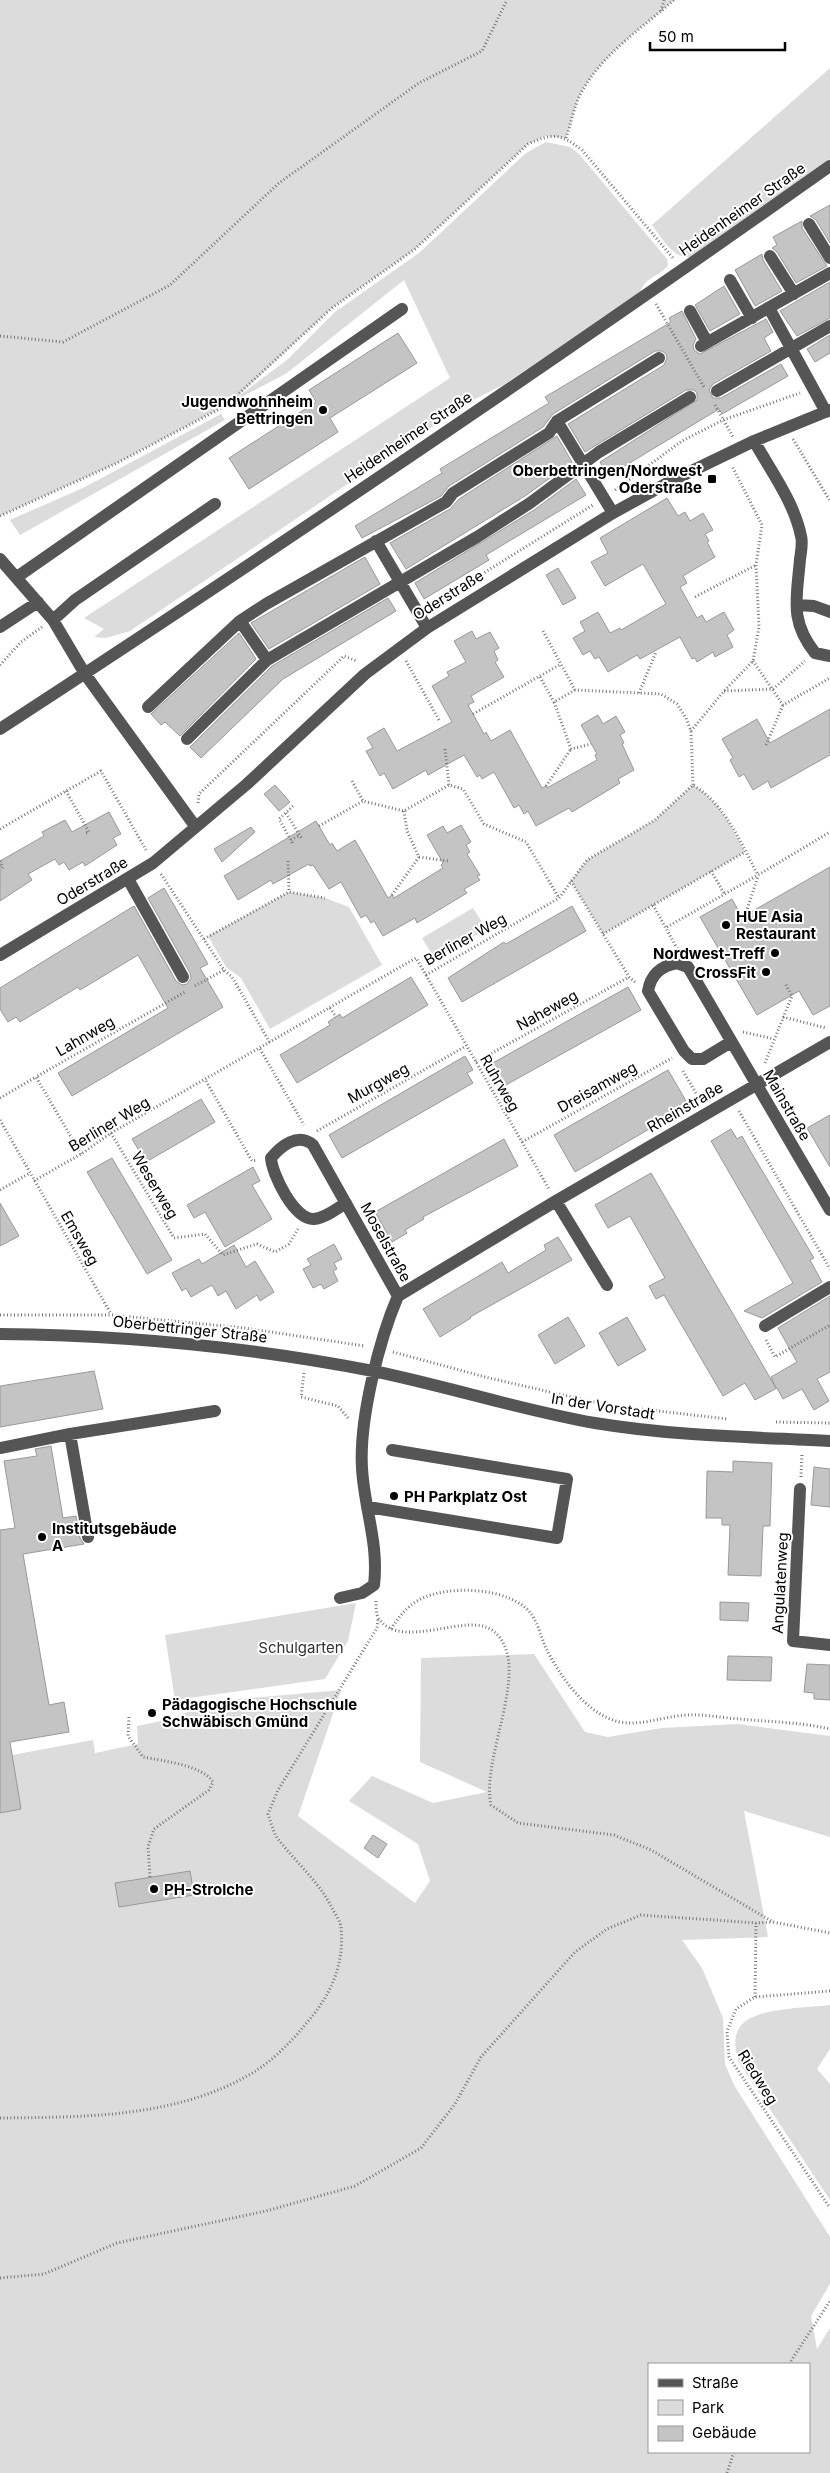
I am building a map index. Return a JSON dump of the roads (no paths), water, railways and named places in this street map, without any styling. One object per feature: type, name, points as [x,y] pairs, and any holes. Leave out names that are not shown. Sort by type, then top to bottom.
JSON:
[{"type":"street","name":"Heidenheimer Straße","points":[[0,729],[371,482],[649,293],[830,166]]},
{"type":"street","points":[[809,224],[830,258]]},
{"type":"street","points":[[770,256],[794,294]]},
{"type":"street","points":[[690,311],[704,344],[830,273]]},
{"type":"street","points":[[730,280],[752,318]]},
{"type":"street","points":[[769,308],[828,411]]},
{"type":"street","points":[[9,574],[402,309]]},
{"type":"street","points":[[717,390],[830,326]]},
{"type":"street","points":[[148,707],[240,621],[446,502],[453,493],[549,433],[557,422],[659,358]]},
{"type":"street","points":[[188,739],[267,660],[477,537],[582,466],[599,452],[690,397]]},
{"type":"street","name":"Oderstraße","points":[[0,955],[153,863],[247,784],[321,714],[398,647],[613,513],[726,454],[828,411]]},
{"type":"street","points":[[557,422],[582,466],[613,513]]},
{"type":"street","points":[[754,441],[792,506],[802,538],[796,591],[797,621],[803,638],[815,653],[830,656]]},
{"type":"street","points":[[53,620],[76,600],[215,504]]},
{"type":"street","points":[[376,542],[427,628]]},
{"type":"street","points":[[0,559],[9,574],[38,602],[53,620],[85,674],[195,826]]},
{"type":"street","points":[[0,627],[38,602]]},
{"type":"street","points":[[797,606],[814,606],[830,612]]},
{"type":"street","points":[[240,621],[267,660]]},
{"type":"street","points":[[128,879],[183,976]]},
{"type":"street","name":"Mainstraße","points":[[731,1042],[702,1059],[692,1059],[679,1054],[648,990],[655,972],[677,963],[688,967],[830,1210]]},
{"type":"street","name":"Rheinstraße","points":[[398,1296],[556,1201],[830,1042]]},
{"type":"street","name":"Moselstraße","points":[[346,1203],[323,1216],[313,1219],[305,1217],[294,1209],[272,1169],[271,1158],[278,1150],[306,1137],[313,1145],[346,1203],[398,1296]]},
{"type":"street","points":[[556,1201],[607,1285]]},
{"type":"street","points":[[764,1331],[830,1288]]},
{"type":"street","points":[[340,1598],[362,1593],[374,1585],[377,1562],[362,1468],[362,1433],[387,1320],[398,1296]]},
{"type":"street","name":"Oberbettringer Straße","points":[[0,1334],[121,1337],[243,1349],[376,1371]]},
{"type":"street","name":"In der Vorstadt","points":[[376,1371],[540,1412],[594,1422],[681,1433],[830,1441]]},
{"type":"street","points":[[0,1448],[70,1434],[215,1411]]},
{"type":"street","points":[[70,1434],[88,1537]]},
{"type":"street","points":[[368,1507],[557,1538],[567,1478],[392,1450]]},
{"type":"street","name":"Angulatenweg","points":[[800,1488],[793,1641],[830,1645]]},
{"type":"place","name":"Jugendwohnheim Bettringen","points":[[323,410]]},
{"type":"place","name":"Oberbettringen/Nordwest Oderstraße","points":[[712,479]]},
{"type":"place","name":"HUE Asia Restaurant","points":[[726,925]]},
{"type":"place","name":"Nordwest-Treff","points":[[775,953]]},
{"type":"place","name":"CrossFit","points":[[766,972]]},
{"type":"place","name":"PH Parkplatz Ost","points":[[394,1496]]},
{"type":"place","name":"Institutsgebäude A","points":[[42,1537]]},
{"type":"place","name":"Pädagogische Hochschule Schwäbisch Gmünd","points":[[152,1713]]},
{"type":"place","name":"PH-Strolche","points":[[154,1889]]},
{"type":"park label","name":"Schulgarten","points":[[301,1647]]}]
